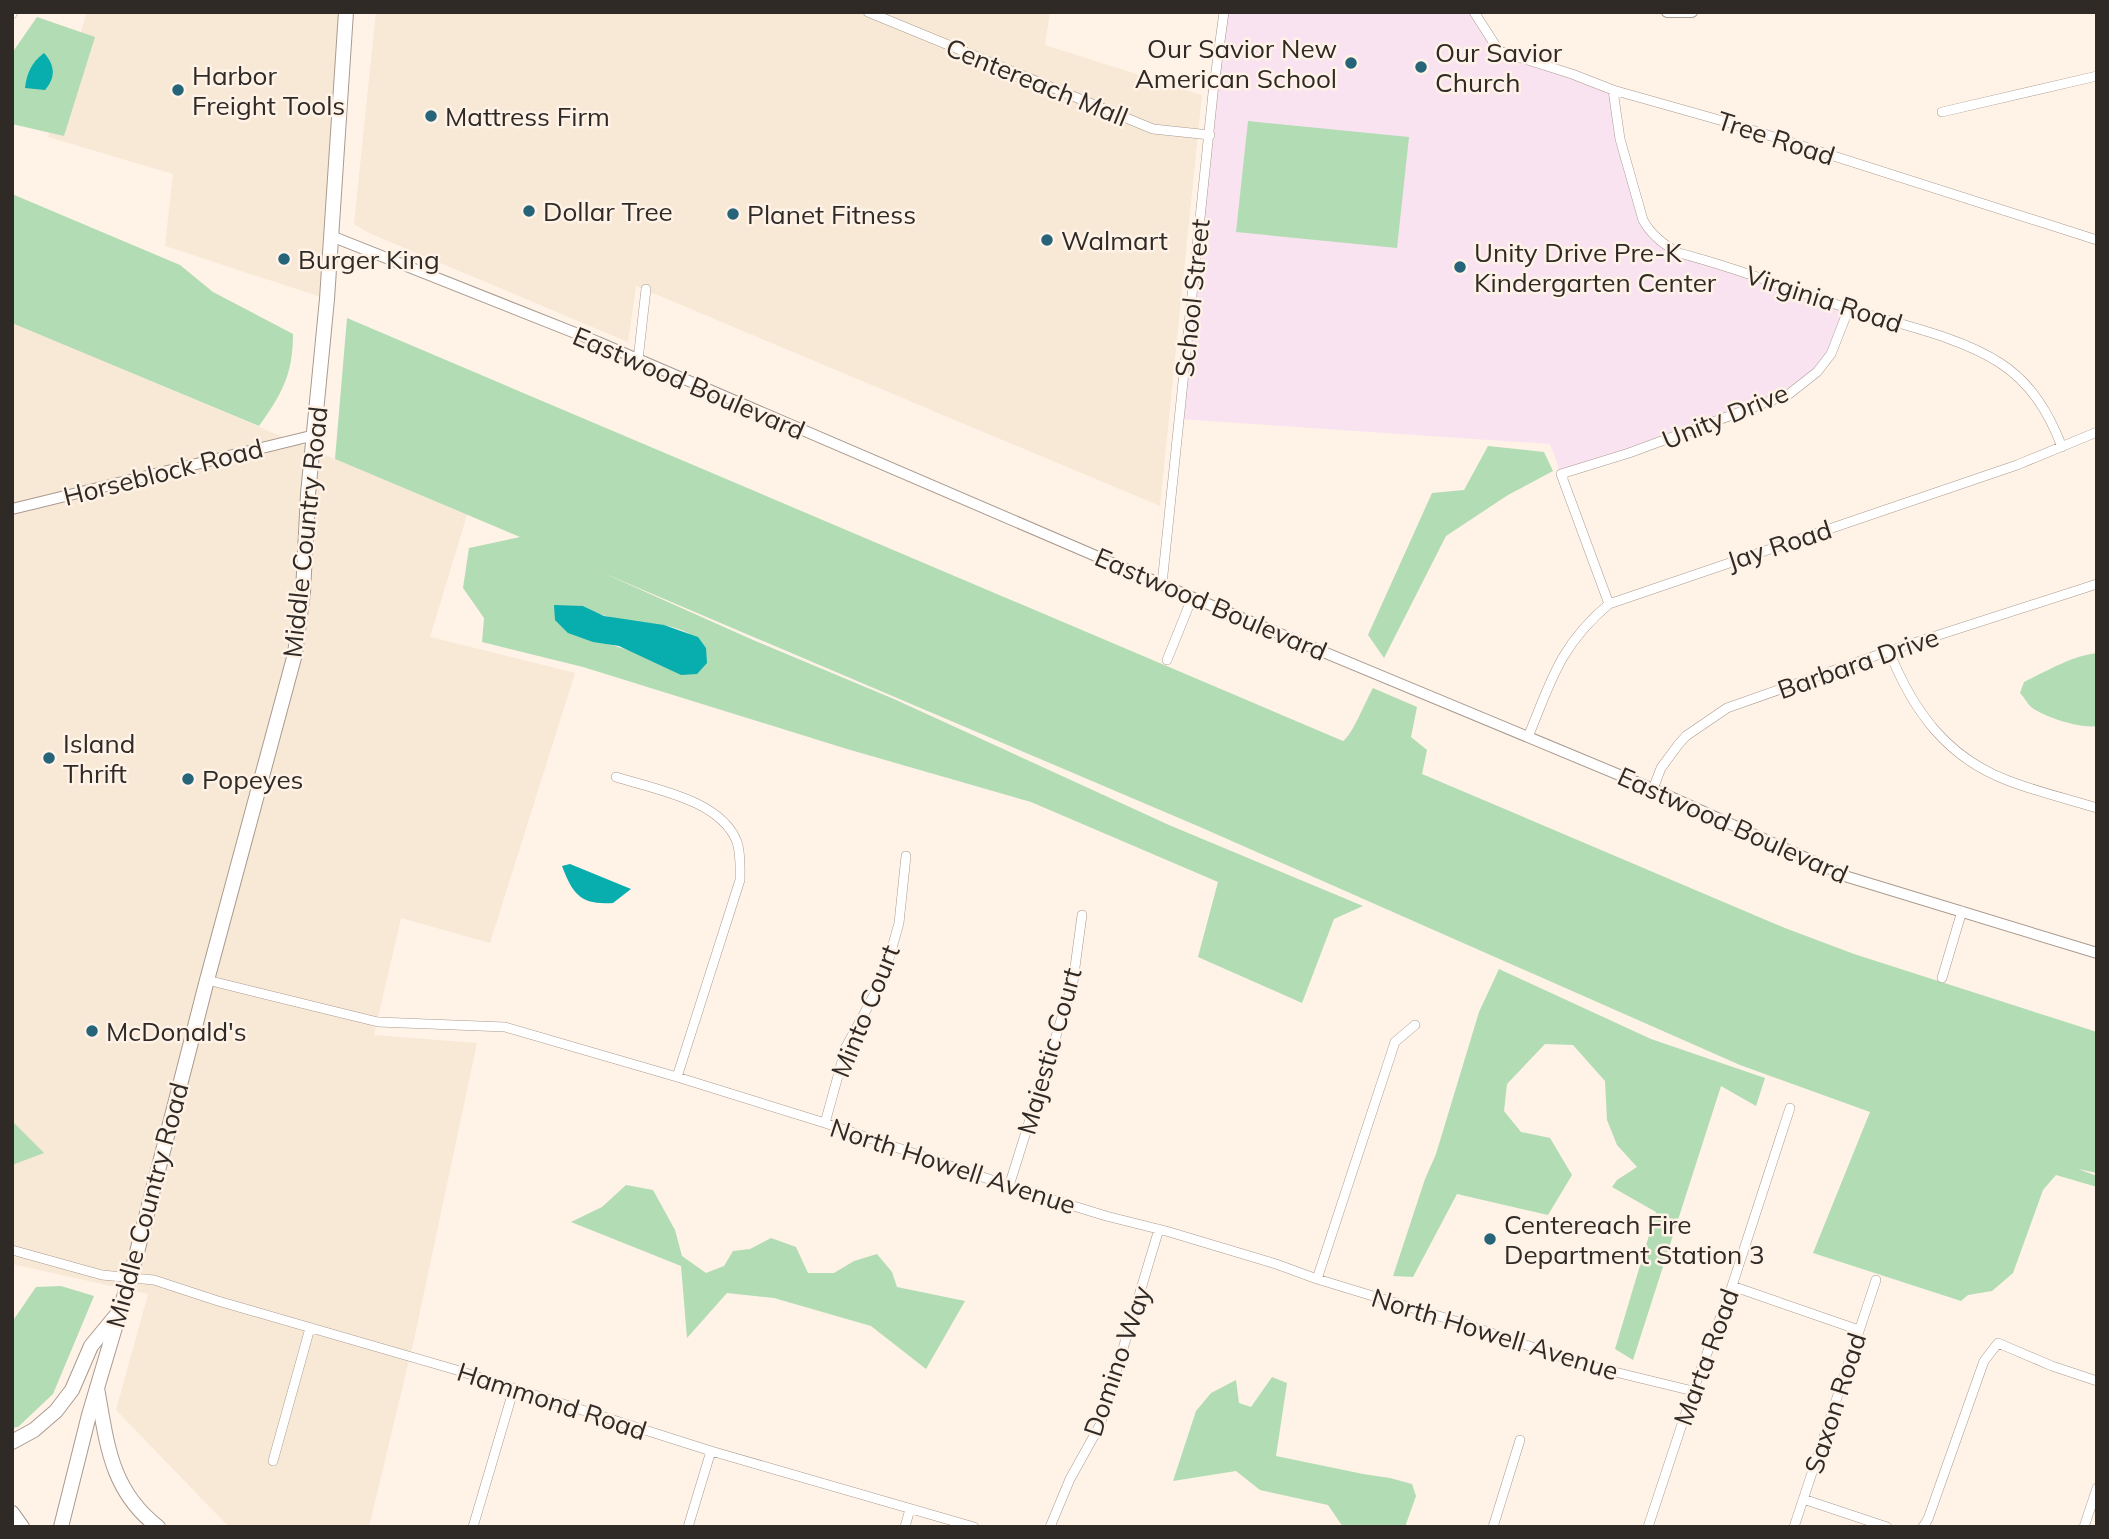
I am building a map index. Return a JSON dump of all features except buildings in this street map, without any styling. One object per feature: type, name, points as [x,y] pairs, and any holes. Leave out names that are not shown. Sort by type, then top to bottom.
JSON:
[{"type":"main road","name":"Middle Country Road","points":[[61,1527],[97,1388],[130,1279],[295,654],[303,592],[308,494],[331,236],[346,12]]},
{"type":"main road","points":[[12,1442],[34,1430],[56,1411],[72,1390],[91,1346],[119,1312]]},
{"type":"main road","points":[[97,1388],[114,1471],[133,1504],[158,1527]]},
{"type":"main road","points":[[12,1513],[22,1527]]},
{"type":"street","name":"Centereach Mall","points":[[868,12],[1153,129],[1210,135]]},
{"type":"street","name":"School Street","points":[[1162,584],[1224,12]]},
{"type":"street","name":"Tree Road","points":[[1474,12],[1499,51],[1613,90],[1730,123],[2097,240]]},
{"type":"street","points":[[1667,12],[1692,12]]},
{"type":"street","points":[[1942,113],[2097,76]]},
{"type":"street","name":"Virginia Road","points":[[1613,90],[1620,139],[1643,220],[1648,230],[1666,246],[1679,253],[1927,333],[1972,349],[2002,364],[2038,399],[2062,447]]},
{"type":"street","name":"Eastwood Boulevard","points":[[331,236],[638,360],[1192,598],[1653,789],[1848,877],[2097,953]]},
{"type":"street","points":[[638,360],[646,289]]},
{"type":"street","name":"Unity Drive","points":[[1609,604],[1561,474],[1629,453],[1789,394],[1816,372],[1831,354],[1849,308]]},
{"type":"street","name":"Jay Road","points":[[1528,737],[1563,656],[1581,629],[1609,604],[2017,465],[2097,432]]},
{"type":"street","name":"Horseblock Road","points":[[12,509],[314,435]]},
{"type":"street","name":"Barbara Drive","points":[[1653,789],[1661,768],[1678,745],[1727,708],[1889,651],[2097,584]]},
{"type":"street","points":[[1167,660],[1192,598]]},
{"type":"street","points":[[1889,651],[1913,704],[1949,746],[1984,770],[2008,781],[2097,808]]},
{"type":"street","points":[[616,777],[703,804],[736,839],[740,855],[740,880],[677,1077]]},
{"type":"street","name":"Minto Court","points":[[825,1123],[846,1047],[887,966],[899,923],[906,856]]},
{"type":"street","points":[[1942,978],[1962,911]]},
{"type":"street","name":"Majestic Court","points":[[1009,1186],[1073,982],[1082,915]]},
{"type":"street","name":"North Howell Avenue","points":[[207,980],[378,1022],[505,1027],[825,1123],[1106,1216],[1276,1264],[1582,1364],[1693,1391]]},
{"type":"street","points":[[1317,1279],[1395,1042],[1415,1025]]},
{"type":"street","name":"Marta Road","points":[[1648,1527],[1693,1391],[1732,1286],[1790,1108]]},
{"type":"street","name":"Domino Way","points":[[1050,1527],[1070,1479],[1100,1425],[1159,1229]]},
{"type":"street","name":"Hammond Road","points":[[12,1250],[102,1275],[154,1280],[514,1388],[711,1451],[974,1527]]},
{"type":"street","name":"Saxon Road","points":[[1794,1527],[1876,1280]]},
{"type":"street","points":[[1732,1286],[1859,1330]]},
{"type":"street","points":[[273,1461],[310,1328]]},
{"type":"street","points":[[1923,1527],[1949,1464],[1984,1361],[1998,1343],[2052,1366],[2097,1381]]},
{"type":"street","points":[[473,1527],[514,1388]]},
{"type":"street","points":[[1493,1527],[1520,1440]]},
{"type":"street","points":[[688,1527],[711,1451]]},
{"type":"street","points":[[2084,1527],[2097,1488]]},
{"type":"street","points":[[1804,1499],[1887,1527]]},
{"type":"street","points":[[905,1527],[910,1509]]},
{"type":"shaded area","points":[[87,12],[340,12],[327,299],[165,246],[173,174],[48,137]]},
{"type":"shaded area","points":[[376,12],[1050,12],[1045,45],[1202,95],[1160,506],[636,286],[628,342],[369,233],[354,224]]},
{"type":"shaded area","name":"Unity Drive Pre-K Kindergarten Center","points":[[1224,12],[1474,12],[1499,51],[1613,90],[1643,220],[1666,246],[1849,308],[1831,354],[1789,394],[1561,474],[1550,444],[1179,419]]},
{"type":"shaded area","points":[[12,322],[467,515],[430,637],[575,673],[490,943],[401,918],[374,1035],[477,1043],[415,1335],[369,1527],[229,1527],[116,1410],[148,1294],[12,1264]]},
{"type":"green space","points":[[37,17],[95,37],[64,136],[12,124],[12,53]]},
{"type":"green space","points":[[1248,121],[1409,137],[1397,248],[1236,232]]},
{"type":"green space","points":[[12,194],[180,265],[213,292],[293,334],[291,361],[285,383],[259,426],[12,323]]},
{"type":"green space","points":[[347,318],[1343,741],[1355,725],[1373,688],[1417,707],[1411,737],[1427,750],[1422,774],[1785,928],[1854,954],[2097,1032],[2097,1173],[2078,1169],[2097,1176],[2097,1187],[2056,1175],[2043,1190],[2013,1273],[1992,1291],[1968,1295],[1961,1301],[1813,1253],[1870,1112],[1740,1065],[1200,827],[601,572],[894,699],[1169,825],[1363,906],[1334,919],[1302,1003],[1198,957],[1218,882],[1031,802],[847,749],[583,667],[482,642],[484,618],[463,588],[469,548],[520,537],[335,459]],"holes":[[[583,606],[616,619],[658,624],[685,631],[706,648],[681,675],[635,652],[608,644]]]},
{"type":"green space","points":[[1488,446],[1544,452],[1553,471],[1508,495],[1446,536],[1384,658],[1368,635],[1432,493],[1464,490]]},
{"type":"green space","points":[[2097,653],[2097,726],[2073,724],[2045,715],[2031,707],[2020,693],[2024,682],[2069,661]]},
{"type":"green space","points":[[1499,969],[1651,1039],[1765,1078],[1756,1106],[1721,1086],[1633,1360],[1615,1349],[1656,1212],[1612,1187],[1617,1180],[1637,1167],[1617,1145],[1607,1120],[1605,1081],[1573,1045],[1545,1044],[1507,1084],[1504,1111],[1521,1132],[1550,1138],[1572,1175],[1548,1215],[1457,1194],[1413,1277],[1393,1276],[1436,1154],[1479,1012]]},
{"type":"green space","points":[[12,1121],[44,1153],[12,1165]]},
{"type":"green space","points":[[626,1185],[653,1190],[675,1230],[682,1256],[706,1273],[724,1266],[733,1251],[750,1249],[771,1238],[796,1247],[808,1273],[834,1273],[854,1261],[877,1254],[892,1272],[897,1287],[965,1301],[926,1369],[871,1326],[774,1298],[727,1293],[687,1338],[681,1266],[571,1222],[602,1207]]},
{"type":"green space","points":[[61,1286],[94,1296],[53,1394],[18,1427],[12,1428],[12,1322],[36,1287]]},
{"type":"green space","points":[[1272,1377],[1287,1383],[1276,1456],[1412,1484],[1416,1496],[1405,1527],[1343,1527],[1328,1505],[1260,1490],[1236,1471],[1173,1481],[1196,1411],[1211,1393],[1236,1380],[1239,1403],[1251,1407]]},
{"type":"water","points":[[44,53],[53,71],[49,85],[45,90],[25,88],[30,69]]},
{"type":"water","points":[[554,605],[583,606],[604,616],[664,625],[698,637],[706,648],[707,663],[697,674],[681,675],[619,646],[593,642],[568,633],[555,620]]},
{"type":"water","points":[[570,864],[631,889],[613,903],[586,900],[575,891],[566,876],[562,866]]},
{"type":"place","name":"Our Savior New American School","points":[[1351,63]]},
{"type":"place","name":"Our Savior Church","points":[[1421,67]]},
{"type":"place","name":"Harbor Freight Tools","points":[[178,90]]},
{"type":"place","name":"Mattress Firm","points":[[431,116]]},
{"type":"place","name":"Dollar Tree","points":[[529,211]]},
{"type":"place","name":"Planet Fitness","points":[[733,214]]},
{"type":"place","name":"Walmart","points":[[1047,240]]},
{"type":"place","name":"Burger King","points":[[284,259]]},
{"type":"place","name":"Unity Drive Pre-K Kindergarten Center","points":[[1460,267]]},
{"type":"place","name":"Island Thrift","points":[[49,758]]},
{"type":"place","name":"Popeyes","points":[[188,779]]},
{"type":"place","name":"McDonald's","points":[[92,1031]]},
{"type":"place","name":"Centereach Fire Department Station 3","points":[[1490,1239]]}]
